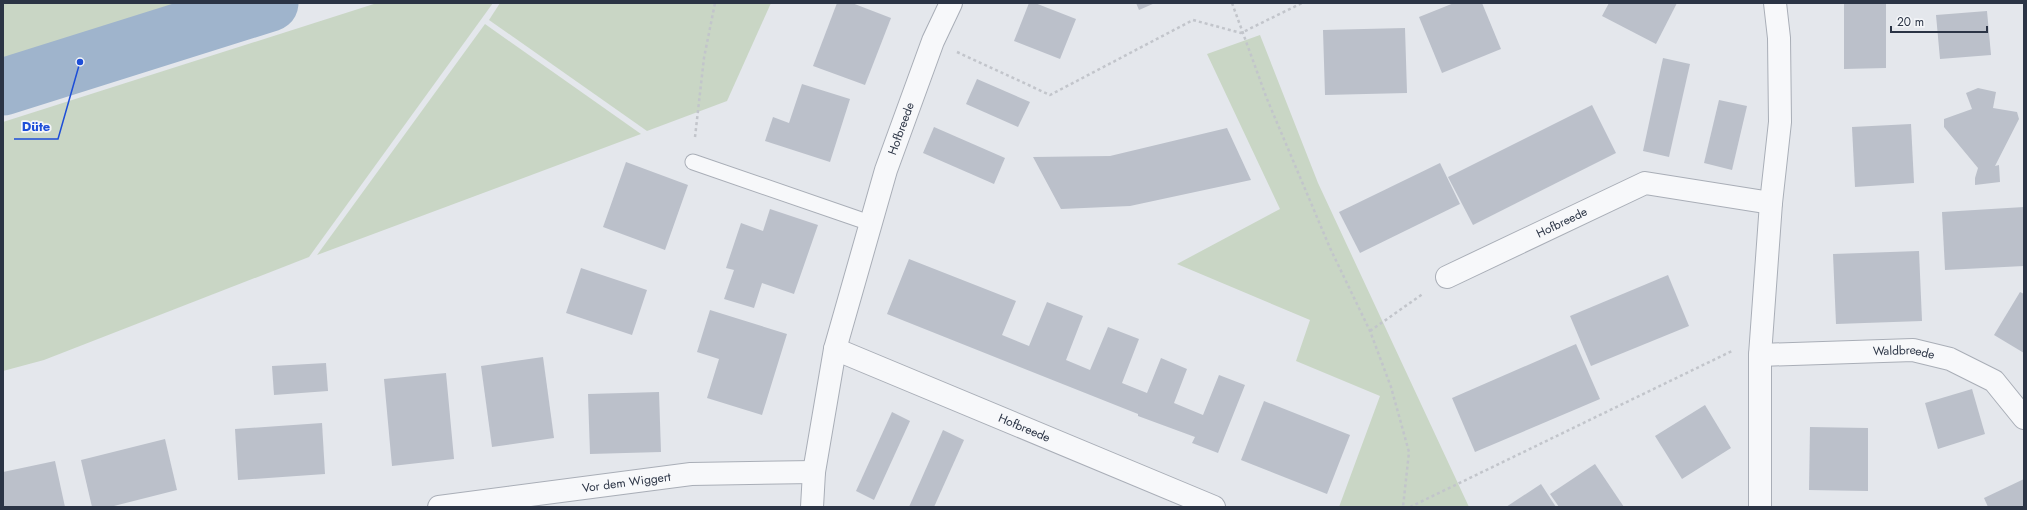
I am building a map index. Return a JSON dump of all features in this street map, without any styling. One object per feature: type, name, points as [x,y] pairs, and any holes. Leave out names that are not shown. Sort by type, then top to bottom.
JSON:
[{"type":"street","name":"Hofbreede","points":[[812,507],[814,472],[835,349],[886,170],[934,41],[951,3]]},
{"type":"street","points":[[1760,507],[1760,355],[1771,203],[1780,122],[1779,38],[1775,3]]},
{"type":"street","name":"Hofbreede","points":[[1447,277],[1645,183],[1771,203]]},
{"type":"street","name":"Hofbreede","points":[[835,349],[1214,507]]},
{"type":"street","name":"Waldbreede","points":[[1760,355],[1913,350],[1950,359],[1994,381],[2024,418]]},
{"type":"street","name":"Vor dem Wiggert","points":[[439,507],[691,474],[814,472]]},
{"type":"lane","points":[[693,162],[870,223]]},
{"type":"path","points":[[693,162],[704,58],[715,3]]},
{"type":"path","points":[[1232,3],[1241,33],[1266,99],[1330,248],[1370,331],[1391,387],[1409,452],[1404,507]]},
{"type":"path","points":[[934,41],[1050,95],[1193,20],[1241,33],[1302,3]]},
{"type":"path","points":[[1370,331],[1447,277]]},
{"type":"path","points":[[1410,507],[1732,350],[1760,355]]},
{"type":"green space","points":[[3,3],[187,3],[3,61]]},
{"type":"green space","points":[[377,3],[493,3],[309,257],[44,360],[3,371],[3,122]]},
{"type":"green space","points":[[500,3],[771,3],[727,101],[647,131],[489,20]]},
{"type":"green space","points":[[485,24],[641,134],[317,255]]},
{"type":"green space","points":[[1260,35],[1318,183],[1469,507],[1339,507],[1380,396],[1296,361],[1310,320],[1177,264],[1280,209],[1207,54]]},
{"type":"building","points":[[837,3],[852,3],[891,18],[865,85],[813,66]]},
{"type":"building","points":[[1029,3],[1035,3],[1076,19],[1060,59],[1014,41]]},
{"type":"building","points":[[1136,3],[1155,3],[1139,10]]},
{"type":"building","points":[[1454,3],[1482,3],[1501,49],[1442,73],[1419,17]]},
{"type":"building","points":[[1609,3],[1677,3],[1656,44],[1602,16]]},
{"type":"building","points":[[1844,3],[1886,3],[1886,68],[1844,69]]},
{"type":"building","points":[[1987,11],[1991,55],[1940,59],[1936,15]]},
{"type":"building","points":[[1405,28],[1407,93],[1325,95],[1323,30]]},
{"type":"building","points":[[1663,58],[1690,64],[1669,157],[1643,151]]},
{"type":"building","points":[[977,79],[1030,102],[1018,127],[966,104]]},
{"type":"building","points":[[802,84],[850,99],[830,162],[765,141],[773,117],[789,123]]},
{"type":"building","points":[[1978,88],[1996,92],[1993,108],[2017,112],[2019,119],[1995,166],[1999,165],[2000,182],[1975,185],[1975,178],[1978,168],[1944,127],[1944,119],[1972,109],[1966,93]]},
{"type":"building","points":[[1719,100],[1747,106],[1732,170],[1704,163]]},
{"type":"building","points":[[1592,105],[1616,153],[1473,225],[1448,177]]},
{"type":"building","points":[[1911,124],[1914,183],[1855,187],[1852,127]]},
{"type":"building","points":[[934,127],[1005,158],[994,184],[923,153]]},
{"type":"building","points":[[1227,128],[1251,180],[1130,206],[1061,209],[1033,157],[1110,156]]},
{"type":"building","points":[[626,162],[688,185],[665,250],[603,227]]},
{"type":"building","points":[[1440,163],[1460,204],[1360,253],[1339,212]]},
{"type":"building","points":[[2024,207],[2024,266],[1945,270],[1942,212]]},
{"type":"building","points":[[770,209],[818,225],[794,294],[762,283],[754,308],[724,299],[734,270],[726,268],[741,223],[763,231]]},
{"type":"building","points":[[1919,251],[1922,321],[1836,324],[1833,254]]},
{"type":"building","points":[[909,259],[1016,301],[1002,335],[1029,346],[1047,302],[1083,316],[1066,360],[1090,370],[1108,327],[1139,339],[1122,383],[1147,393],[1161,358],[1187,369],[1174,403],[1203,415],[1219,375],[1245,385],[1218,453],[1192,443],[1195,437],[1138,416],[1138,414],[887,314]]},
{"type":"building","points":[[581,268],[647,290],[632,335],[566,313]]},
{"type":"building","points":[[1668,275],[1689,326],[1591,366],[1570,316]]},
{"type":"building","points":[[2020,292],[2024,294],[2024,353],[1994,335]]},
{"type":"building","points":[[710,310],[787,334],[762,415],[707,398],[719,359],[697,352]]},
{"type":"building","points":[[1576,344],[1600,399],[1475,452],[1452,398]]},
{"type":"building","points":[[543,357],[554,438],[492,447],[481,366]]},
{"type":"building","points":[[326,363],[328,391],[274,395],[272,366]]},
{"type":"building","points":[[446,373],[454,459],[392,466],[384,379]]},
{"type":"building","points":[[1972,389],[1985,434],[1938,449],[1925,403]]},
{"type":"building","points":[[659,392],[661,452],[590,454],[588,394]]},
{"type":"building","points":[[1264,401],[1350,435],[1327,494],[1241,460]]},
{"type":"building","points":[[1705,405],[1731,448],[1682,479],[1655,436]]},
{"type":"building","points":[[892,412],[910,421],[874,500],[856,491]]},
{"type":"building","points":[[322,423],[325,474],[238,480],[235,429]]},
{"type":"building","points":[[1810,427],[1868,428],[1868,491],[1809,490]]},
{"type":"building","points":[[943,430],[964,440],[934,507],[909,507]]},
{"type":"building","points":[[165,439],[177,490],[110,507],[92,507],[81,460]]},
{"type":"building","points":[[55,461],[65,507],[3,507],[3,472]]},
{"type":"building","points":[[1595,464],[1624,507],[1559,507],[1550,494]]},
{"type":"building","points":[[2024,479],[2024,507],[1988,507],[1984,498]]},
{"type":"building","points":[[1541,484],[1556,507],[1506,507]]},
{"type":"waterway","points":[[3,87],[270,3]]},
{"type":"place","name":"Düte","points":[[80,62]]}]
